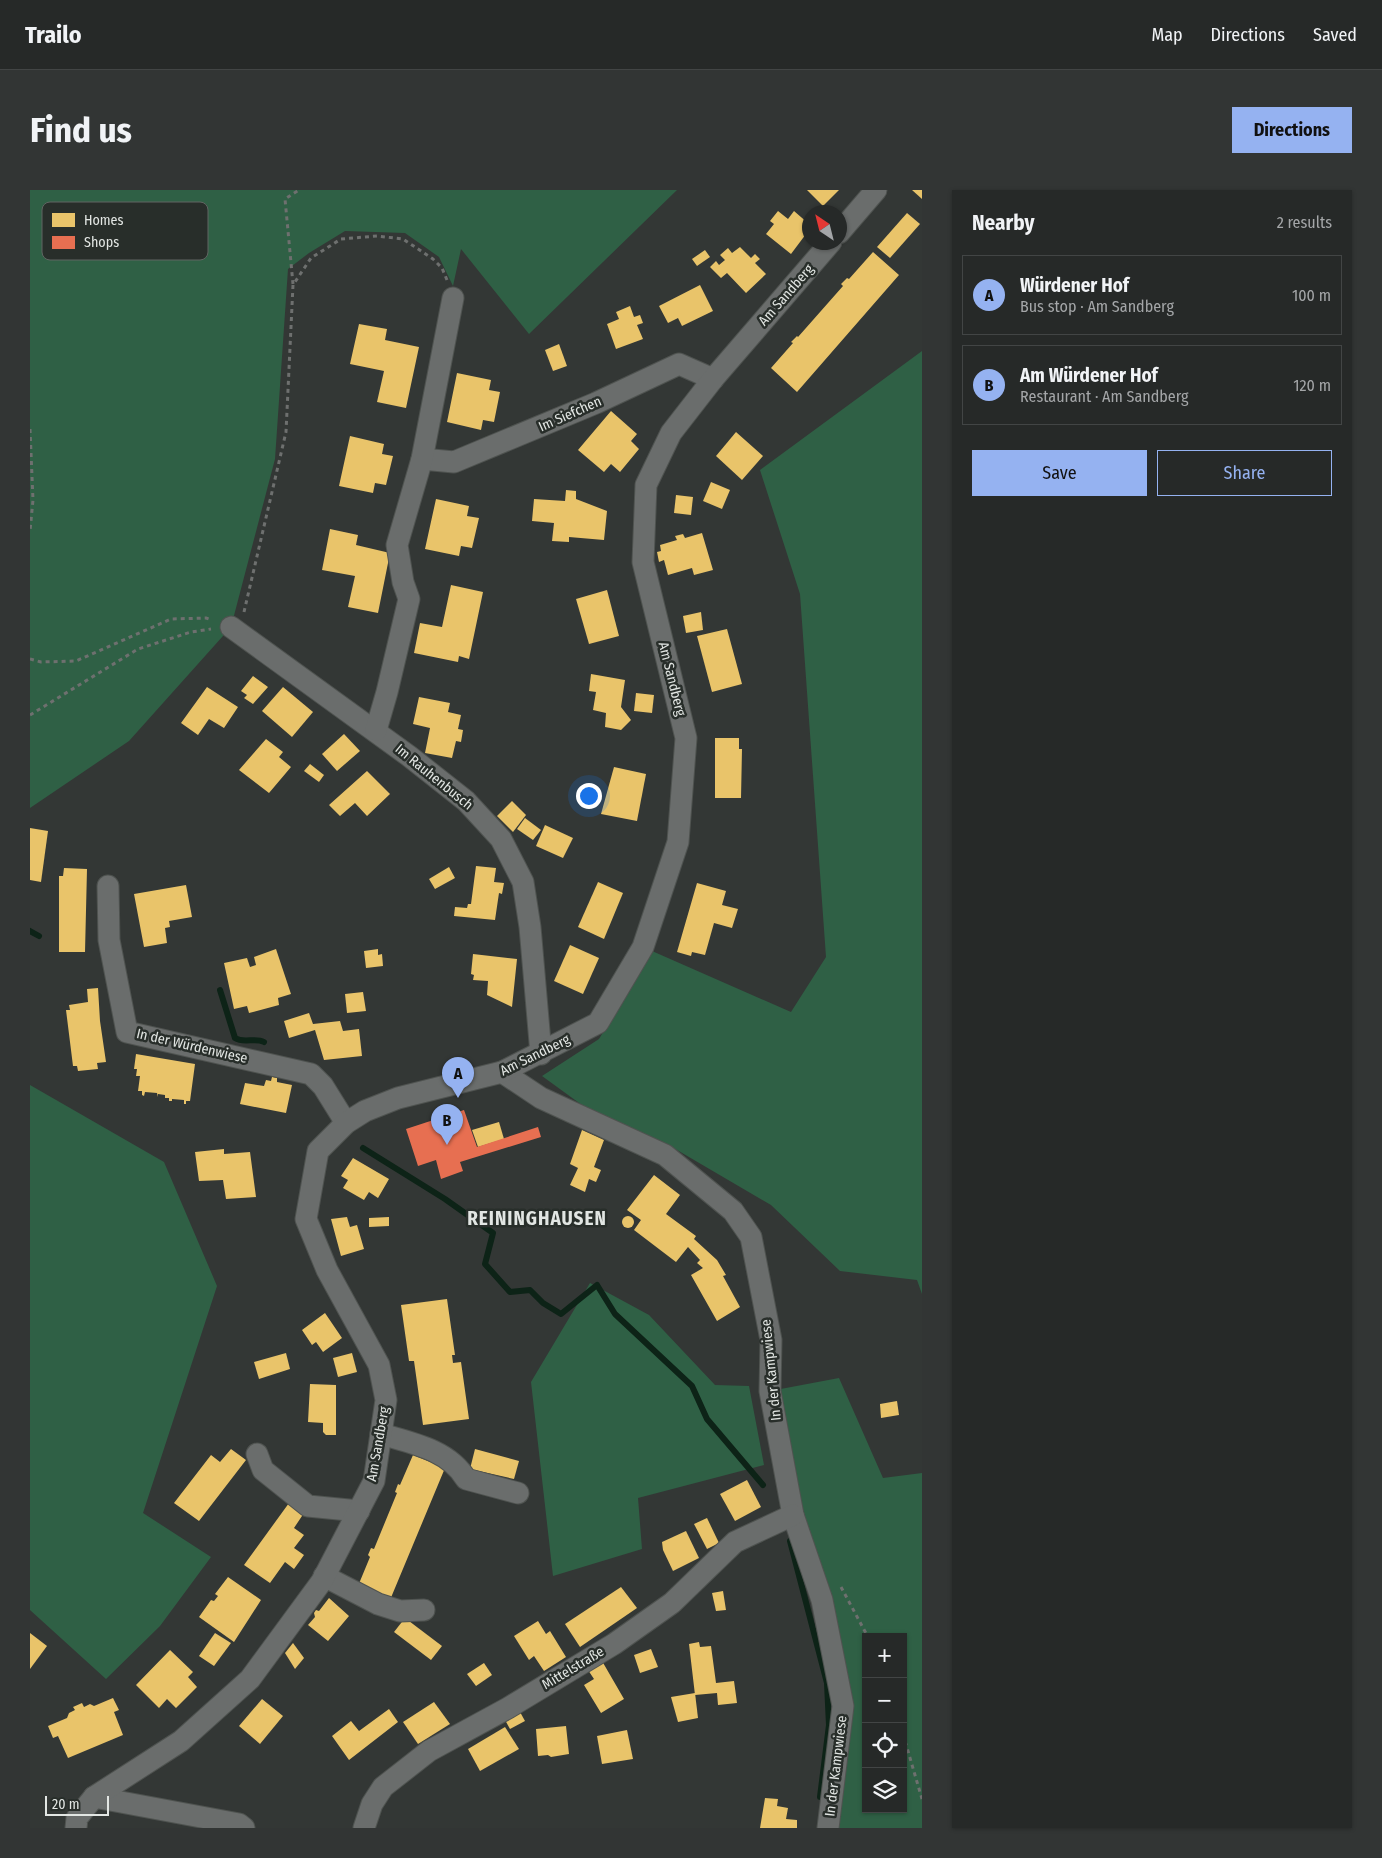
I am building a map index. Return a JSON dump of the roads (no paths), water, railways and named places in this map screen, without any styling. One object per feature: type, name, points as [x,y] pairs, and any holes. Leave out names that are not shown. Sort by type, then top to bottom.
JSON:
[{"type":"street","points":[[847,225],[876,190]]},
{"type":"street","name":"Am Sandberg","points":[[76,1828],[77,1818],[94,1797],[181,1741],[250,1679],[324,1576],[374,1481],[386,1400],[379,1365],[326,1270],[306,1220],[318,1151],[346,1123],[365,1111],[398,1098],[502,1072],[541,1054],[598,1023],[643,947],[678,842],[686,738],[643,562],[646,485],[670,433],[824,250]]},
{"type":"street","points":[[376,730],[409,599],[403,582],[397,545],[422,459],[453,298]]},
{"type":"street","name":"Im Siefchen","points":[[422,459],[454,462],[578,410],[679,364],[714,379]]},
{"type":"street","name":"Im Rauhenbusch","points":[[235,629],[376,730],[466,801],[501,840],[523,882],[530,927],[541,1054]]},
{"type":"street","name":"In der Würdenwiese","points":[[108,886],[109,940],[127,1032],[311,1074],[323,1086],[346,1123]]},
{"type":"street","name":"In der Kampwiese","points":[[502,1072],[541,1098],[665,1155],[733,1211],[751,1237],[770,1340],[770,1391],[793,1515],[822,1600],[843,1706],[828,1828]]},
{"type":"street","points":[[381,1434],[443,1455],[458,1466],[466,1479],[518,1493]]},
{"type":"street","points":[[256,1454],[264,1470],[308,1506],[358,1511]]},
{"type":"street","name":"Mittelstraße","points":[[364,1828],[372,1804],[383,1787],[429,1751],[508,1708],[614,1644],[672,1603],[735,1542],[793,1515]]},
{"type":"street","points":[[324,1576],[378,1604],[400,1610],[424,1610]]},
{"type":"street","points":[[94,1797],[239,1824],[244,1828]]},
{"type":"waterway","points":[[30,931],[39,936]]},
{"type":"waterway","points":[[220,990],[235,1038],[238,1040],[264,1042]]},
{"type":"waterway","points":[[363,1148],[445,1199],[493,1233],[485,1264],[510,1292],[530,1290],[543,1303],[561,1314],[597,1285],[615,1314],[692,1386],[707,1419],[763,1485]]},
{"type":"waterway","points":[[790,1541],[827,1683],[829,1725],[820,1797]]},
{"type":"place","name":"Würdener Hof","points":[[458,1098]]},
{"type":"place","name":"Am Würdener Hof","points":[[447,1145]]},
{"type":"district","name":"REININGHAUSEN","points":[[537,1218]]}]
